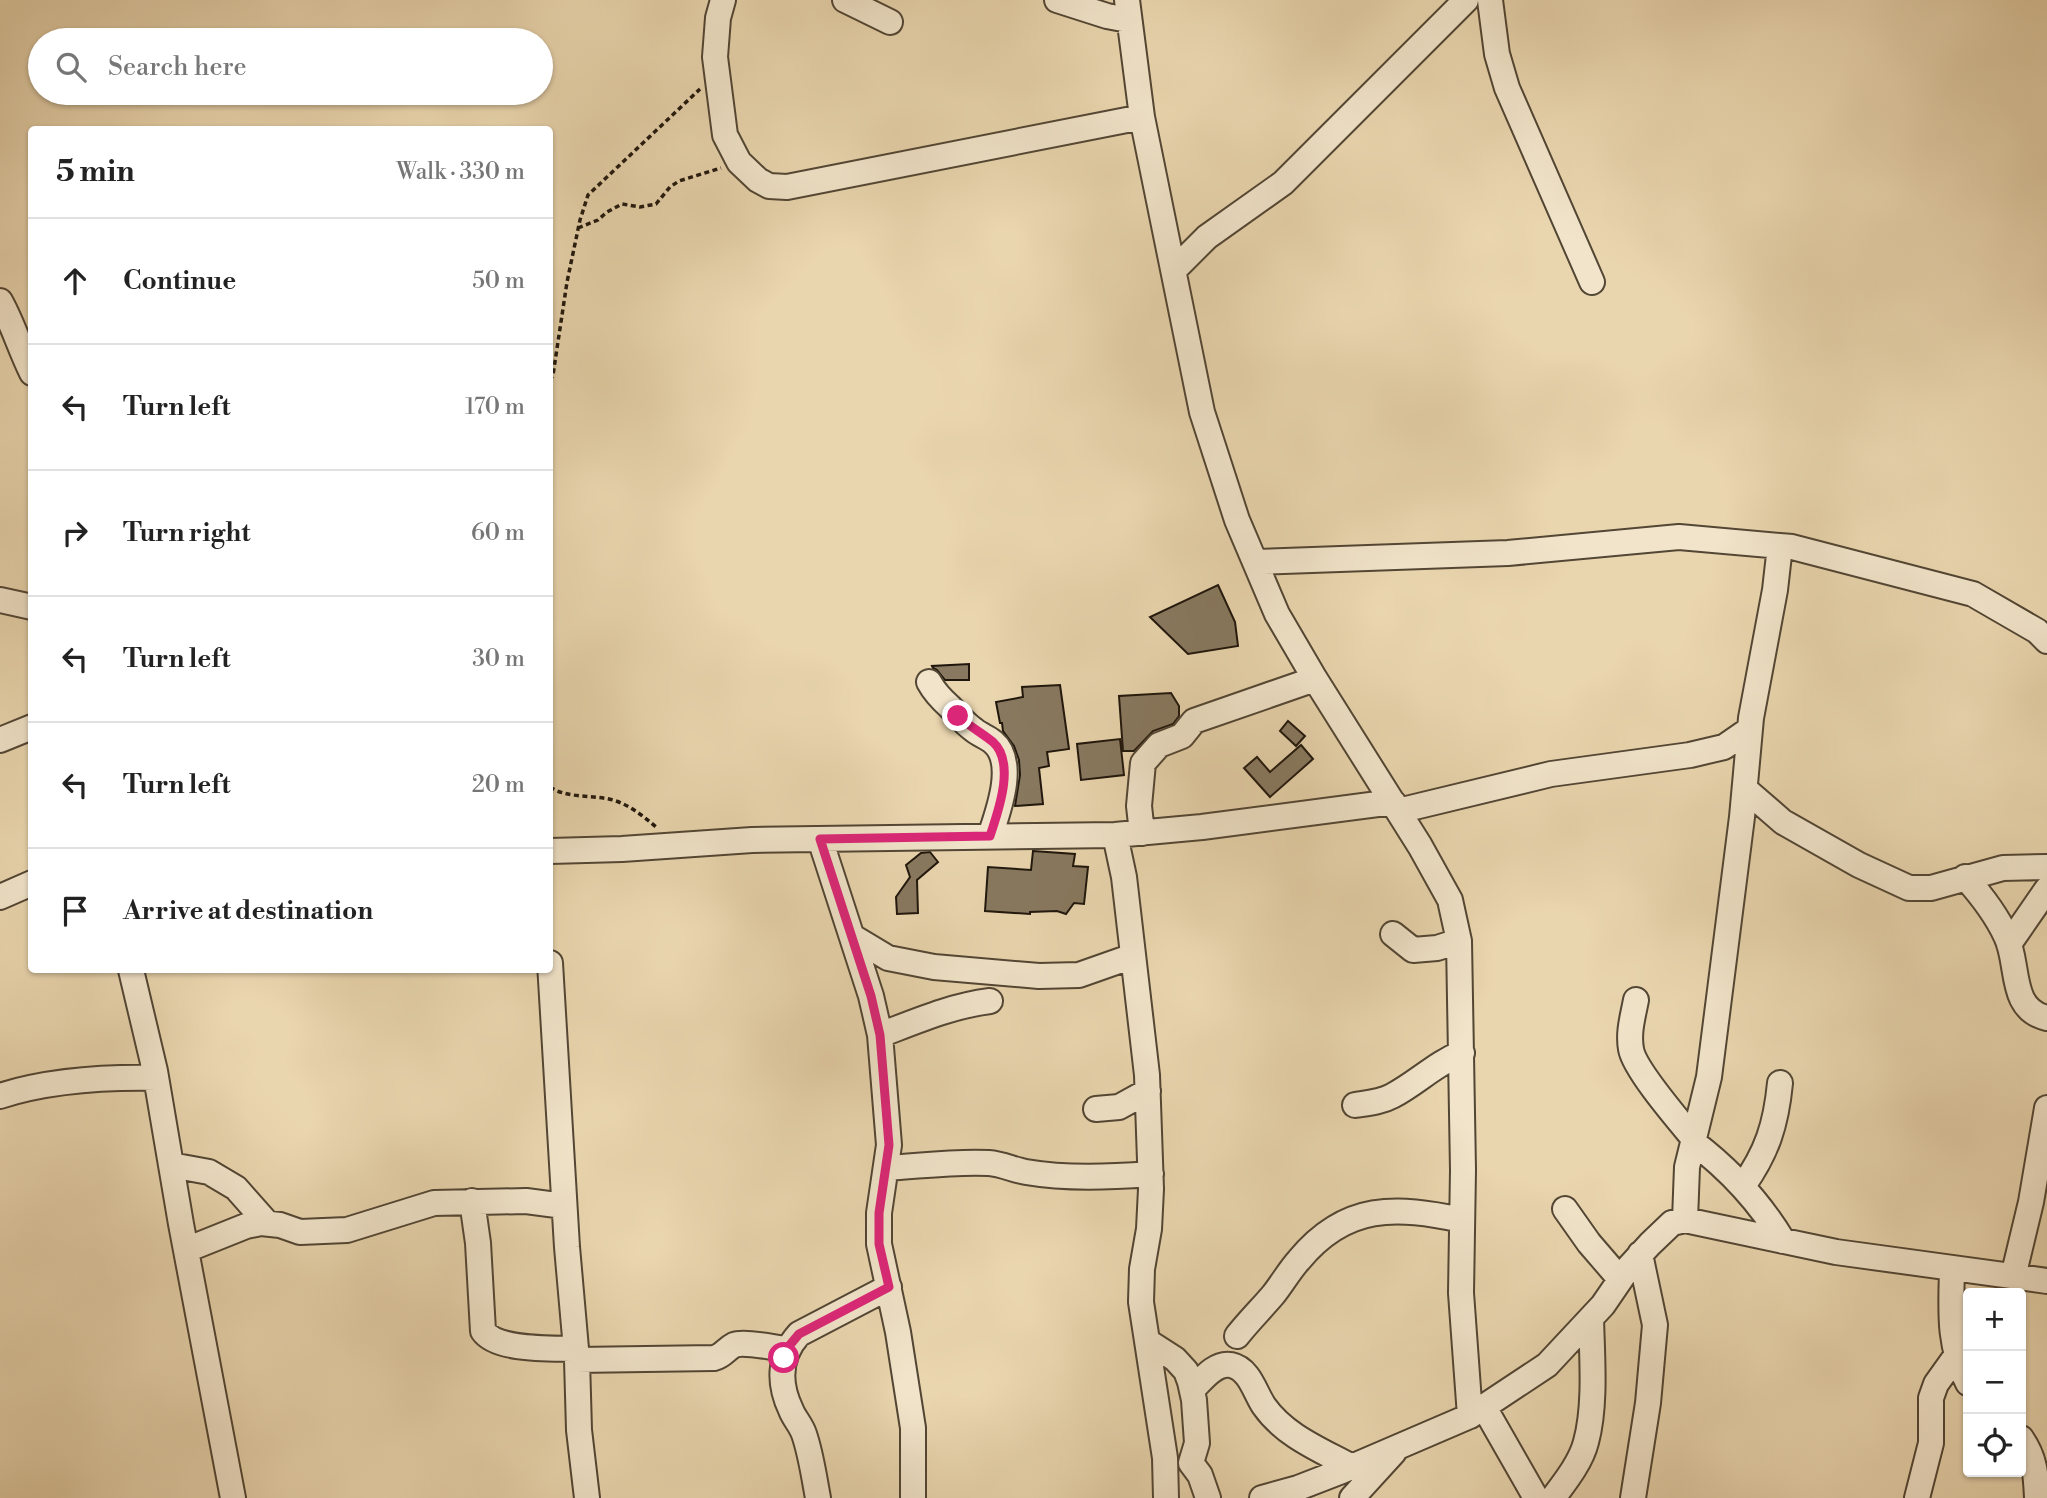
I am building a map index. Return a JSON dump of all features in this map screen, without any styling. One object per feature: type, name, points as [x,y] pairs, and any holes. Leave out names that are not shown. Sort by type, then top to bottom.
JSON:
[{"type":"street","points":[[723,0],[718,18],[715,57],[725,135],[739,162],[758,180],[769,186],[787,187],[1142,117]]},
{"type":"street","points":[[845,0],[890,22]]},
{"type":"street","points":[[1058,0],[1107,16],[1128,10],[1142,117],[1202,412],[1237,520],[1277,614],[1450,900],[1459,941],[1462,1053],[1461,1293],[1477,1412],[1536,1498]]},
{"type":"street","points":[[1174,270],[1207,237],[1283,183],[1466,0]]},
{"type":"street","points":[[1490,0],[1497,54],[1507,88],[1592,282]]},
{"type":"street","points":[[0,301],[12,323],[28,366]]},
{"type":"street","points":[[0,354],[28,366]]},
{"type":"street","points":[[1255,562],[1508,552],[1679,537],[1780,546],[1973,594],[2037,631],[2047,641]]},
{"type":"street","points":[[1685,1220],[1687,1167],[1709,1077],[1750,729],[1775,590],[1780,546]]},
{"type":"street","points":[[0,600],[28,606]]},
{"type":"street","points":[[1142,832],[1139,806],[1143,763],[1159,745],[1182,736],[1194,721],[1315,679]]},
{"type":"street","points":[[929,682],[936,695],[974,730],[994,743],[1002,754],[1004,771],[1000,807],[990,836]]},
{"type":"street","points":[[0,740],[28,729]]},
{"type":"street","points":[[553,851],[820,839],[1115,835],[1396,807],[1551,774],[1690,755],[1724,747],[1750,729]]},
{"type":"street","points":[[1745,789],[1783,822],[1890,881],[1909,888],[1931,888],[2003,868],[2047,867]]},
{"type":"street","points":[[1115,835],[1124,877],[1148,1091],[1151,1174],[1149,1230],[1142,1269],[1141,1303],[1165,1458],[1166,1498]]},
{"type":"street","points":[[820,839],[853,937],[880,1035],[889,1145],[879,1213],[879,1244],[913,1428],[913,1498]]},
{"type":"street","points":[[1965,877],[1995,916],[2009,944],[2020,997],[2033,1013],[2047,1018]]},
{"type":"street","points":[[0,897],[28,885]]},
{"type":"street","points":[[2009,944],[2047,889]]},
{"type":"street","points":[[1393,934],[1413,950],[1437,948],[1459,941]]},
{"type":"street","points":[[853,937],[888,958],[934,967],[1039,976],[1079,975],[1133,956]]},
{"type":"street","points":[[132,973],[156,1078],[233,1498]]},
{"type":"street","points":[[551,973],[579,1430],[587,1498]]},
{"type":"street","points":[[1636,1000],[1630,1033],[1631,1053],[1664,1103],[1694,1141],[1743,1186],[1771,1220],[1783,1241]]},
{"type":"street","points":[[880,1035],[934,1013],[961,1005],[990,1001]]},
{"type":"street","points":[[1355,1105],[1376,1102],[1391,1096],[1434,1066],[1462,1053]]},
{"type":"street","points":[[0,1096],[38,1086],[89,1079],[156,1078]]},
{"type":"street","points":[[1743,1186],[1757,1167],[1770,1140],[1776,1121],[1780,1083]]},
{"type":"street","points":[[1096,1109],[1119,1107],[1148,1091]]},
{"type":"street","points":[[2016,1282],[2043,1143],[2047,1108]]},
{"type":"street","points":[[886,1168],[962,1162],[1067,1175],[1107,1177],[1151,1174]]},
{"type":"street","points":[[171,1165],[209,1172],[236,1188],[267,1223]]},
{"type":"street","points":[[472,1201],[478,1243],[483,1331],[487,1338],[500,1343],[576,1355],[714,1358],[733,1346],[744,1343],[787,1349]]},
{"type":"street","points":[[186,1250],[246,1226],[267,1223],[300,1232],[326,1233],[347,1230],[434,1203],[526,1201],[565,1206]]},
{"type":"street","points":[[1565,1209],[1583,1236],[1620,1279]]},
{"type":"street","points":[[1237,1336],[1299,1260],[1320,1239],[1343,1224],[1367,1213],[1384,1210],[1422,1212],[1462,1220]]},
{"type":"street","points":[[1262,1498],[1298,1488],[1352,1467],[1477,1412],[1547,1364],[1603,1306],[1640,1254],[1672,1223],[1685,1220],[1836,1252],[1952,1269],[2016,1282],[2047,1281]]},
{"type":"street","points":[[1633,1498],[1648,1403],[1655,1325],[1640,1254]]},
{"type":"street","points":[[1952,1269],[1951,1331],[1956,1356],[1963,1372]]},
{"type":"street","points":[[818,1498],[803,1431],[785,1395],[782,1375],[787,1349],[799,1334],[889,1287]]},
{"type":"street","points":[[1553,1498],[1586,1444],[1592,1395],[1591,1318]]},
{"type":"street","points":[[1147,1341],[1175,1359],[1186,1371],[1192,1390],[1196,1443],[1191,1463],[1200,1475],[1208,1498]]},
{"type":"street","points":[[1917,1498],[1931,1443],[1931,1398],[1936,1384],[1956,1356]]},
{"type":"street","points":[[1192,1390],[1211,1371],[1229,1365],[1239,1368],[1250,1381],[1263,1405],[1282,1427],[1352,1467]]},
{"type":"street","points":[[2026,1445],[2032,1454],[2036,1471],[2036,1498]]},
{"type":"street","points":[[1358,1496],[1400,1446]]},
{"type":"path","points":[[553,375],[578,228],[588,195],[717,75]]},
{"type":"path","points":[[578,228],[598,220],[622,204],[656,204],[678,181],[739,162]]},
{"type":"path","points":[[553,789],[563,794],[612,800],[635,810],[675,845]]},
{"type":"building","points":[[1218,585],[1235,622],[1238,646],[1188,654],[1150,617]]},
{"type":"building","points":[[969,664],[969,680],[945,680],[932,666]]},
{"type":"building","points":[[1060,685],[1069,749],[1047,752],[1049,766],[1039,768],[1043,804],[1015,806],[1020,775],[1019,760],[1014,746],[1003,731],[996,702],[1023,697],[1022,687]]},
{"type":"building","points":[[1171,693],[1179,706],[1179,716],[1173,724],[1153,731],[1134,751],[1123,751],[1119,696]]},
{"type":"building","points":[[1288,721],[1305,736],[1296,746],[1280,731]]},
{"type":"building","points":[[1120,739],[1124,775],[1081,780],[1077,744]]},
{"type":"building","points":[[1301,745],[1313,759],[1270,797],[1244,768],[1257,757],[1270,772]]},
{"type":"building","points":[[1033,851],[1075,854],[1073,866],[1088,867],[1084,904],[1074,903],[1066,914],[1057,911],[1030,914],[985,911],[988,867],[1031,870]]},
{"type":"building","points":[[930,852],[938,862],[917,880],[918,913],[897,914],[896,897],[910,877],[906,865],[921,853]]},
{"type":"route","points":[[784,1358],[789,1346],[799,1334],[889,1287],[879,1244],[879,1213],[889,1145],[880,1035],[853,937],[820,839],[990,836],[1000,807],[1004,771],[1002,754],[994,743],[958,716]]}]
